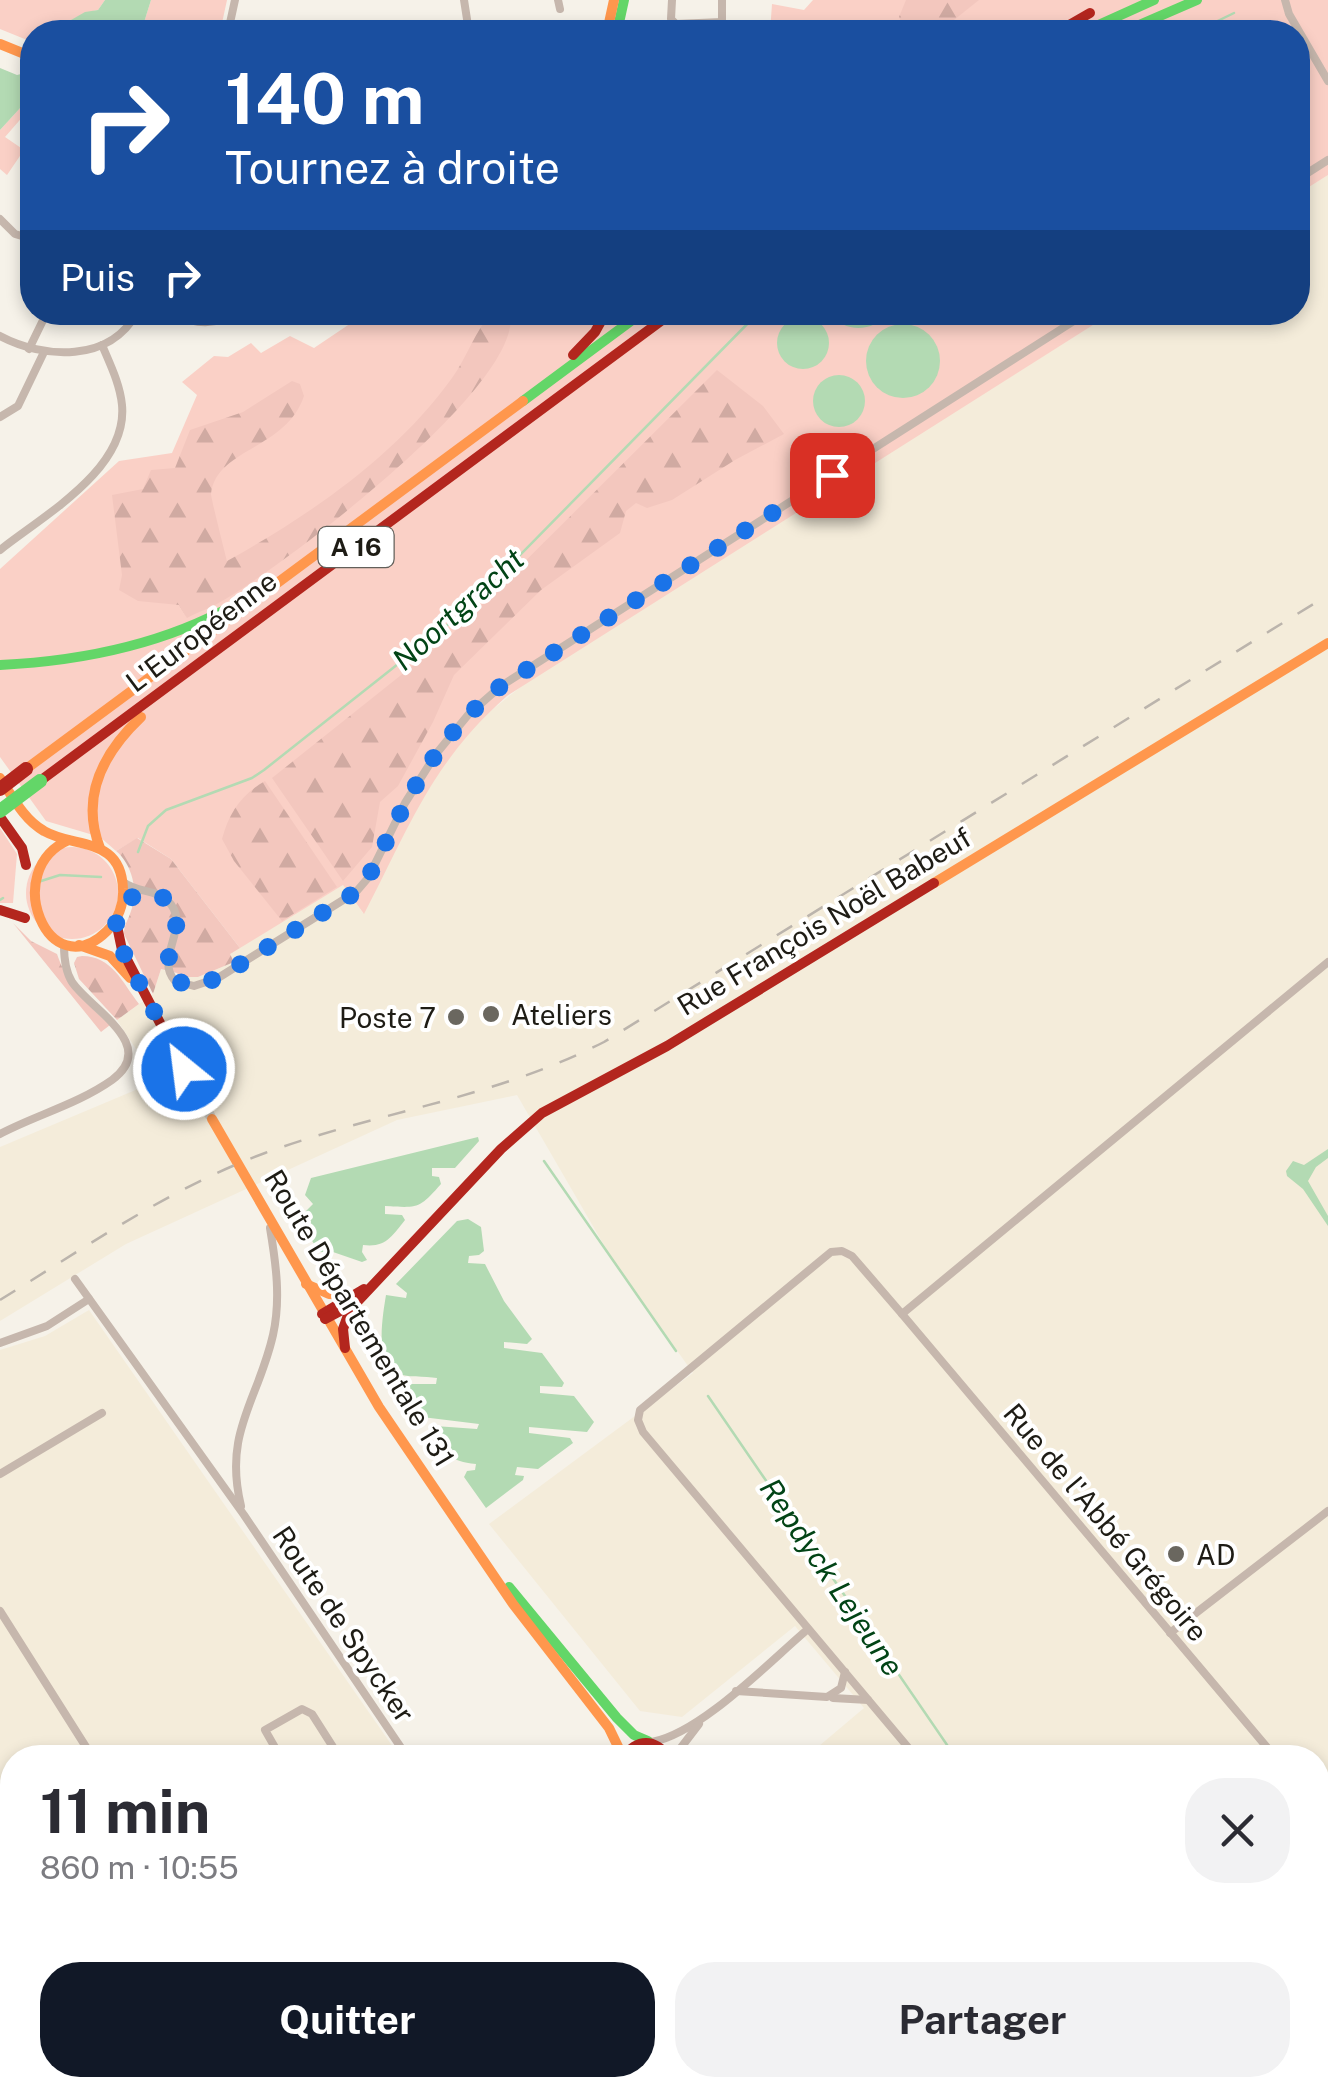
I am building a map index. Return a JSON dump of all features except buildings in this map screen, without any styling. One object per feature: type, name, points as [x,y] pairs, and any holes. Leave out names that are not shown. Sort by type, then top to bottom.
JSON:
[{"type":"main road","points":[[1110,20],[1154,0]]},
{"type":"main road","points":[[1151,20],[1197,0]]},
{"type":"main road","points":[[1078,20],[1090,13]]},
{"type":"main road","points":[[456,450],[578,350],[599,325]]},
{"type":"main road","name":"L'Européenne","points":[[0,788],[626,325]]},
{"type":"main road","name":"L'Européenne","points":[[0,814],[654,325]]},
{"type":"main road","points":[[0,664],[111,650],[180,632],[216,616],[315,555]]},
{"type":"main road","points":[[71,945],[98,938],[116,921],[124,901],[117,866],[100,848],[92,828],[94,786],[108,752],[125,731],[226,643]]},
{"type":"main road","name":"Rue François Noël Babeuf","points":[[324,1316],[354,1300],[377,1279],[508,1142],[542,1113],[667,1046],[1328,643]]},
{"type":"main road","points":[[24,767],[0,779],[35,824],[51,835],[100,848]]},
{"type":"main road","points":[[0,814],[22,848],[26,865]]},
{"type":"main road","points":[[20,880],[26,865],[44,847],[68,840]]},
{"type":"main road","points":[[19,900],[25,918],[44,938],[110,956],[145,998]]},
{"type":"main road","points":[[0,910],[25,918]]},
{"type":"main road","points":[[116,921],[118,942],[184,1069]]},
{"type":"main road","name":"Route Départementale 131","points":[[212,1119],[346,1354],[517,1610],[609,1728],[617,1745]]},
{"type":"main road","points":[[305,1284],[354,1300],[343,1329],[346,1354]]},
{"type":"main road","name":"Route Départementale 131","points":[[470,1540],[612,1713],[630,1732],[657,1745]]},
{"type":"main road","points":[[633,1745],[650,1742]]},
{"type":"street","points":[[1310,50],[1328,81]]},
{"type":"street","points":[[0,219],[20,235]]},
{"type":"street","points":[[29,349],[41,325]]},
{"type":"street","points":[[0,336],[44,352],[78,351],[102,345],[127,325]]},
{"type":"street","points":[[123,882],[167,900],[176,914],[178,926],[167,964],[175,981],[199,985],[238,966],[359,889],[436,754],[468,715],[501,686],[1068,325]]},
{"type":"street","points":[[0,550],[96,472],[114,446],[122,402],[102,345]]},
{"type":"street","points":[[0,417],[18,406],[44,352]]},
{"type":"street","points":[[124,901],[151,892]]},
{"type":"street","points":[[0,1134],[93,1092],[115,1078],[126,1063],[126,1044],[120,1030],[69,976],[71,945]]},
{"type":"street","points":[[902,1314],[1328,962]]},
{"type":"street","name":"Route de Spycker","points":[[244,1515],[236,1480],[237,1438],[270,1346],[277,1306],[270,1223]]},
{"type":"street","name":"Rue de l'Abbé Grégoire","points":[[906,1745],[643,1432],[639,1413],[648,1401],[830,1252],[842,1251],[852,1256],[1265,1745]]},
{"type":"street","name":"Route de Spycker","points":[[75,1279],[244,1515],[399,1745]]},
{"type":"street","points":[[0,1344],[51,1324],[89,1299]]},
{"type":"street","points":[[0,1474],[102,1413]]},
{"type":"street","points":[[1170,1633],[1328,1511]]},
{"type":"street","points":[[0,1611],[86,1745]]},
{"type":"street","points":[[650,1742],[680,1732],[708,1713],[808,1629]]},
{"type":"street","points":[[824,1697],[840,1691],[845,1672]]},
{"type":"street","points":[[734,1691],[868,1700]]},
{"type":"street","points":[[274,1745],[264,1730],[302,1709],[312,1714],[332,1745]]},
{"type":"street","points":[[682,1745],[708,1713]]},
{"type":"shaded area","points":[[0,0],[105,0],[98,10],[71,20],[20,20],[20,37],[0,29]]},
{"type":"shaded area","points":[[105,0],[151,0],[145,20],[71,20],[98,10]]},
{"type":"shaded area","points":[[151,0],[227,0],[223,20],[145,20]]},
{"type":"shaded area","points":[[813,0],[1328,0],[1328,175],[1310,186],[1310,20],[771,20],[772,4],[804,10]]},
{"type":"shaded area","points":[[0,68],[20,74],[20,108],[0,130]]},
{"type":"shaded area","points":[[20,108],[20,120],[5,137],[20,147],[20,156],[7,175],[0,169],[0,130]]},
{"type":"shaded area","points":[[1328,175],[1328,1745],[820,1745],[864,1708],[795,1626],[682,1717],[640,1711],[489,1524],[693,1373],[612,1259],[517,1095],[397,1120],[126,1244],[0,1321],[0,1147],[157,1081],[117,1020],[153,994],[161,969],[181,977],[198,977],[234,962],[229,953],[343,885],[363,913],[418,803],[457,745],[483,717],[537,674],[1093,325],[1310,325],[1310,186]]},
{"type":"shaded area","points":[[348,325],[1093,325],[507,696],[440,772],[364,914],[343,885],[240,948],[171,859],[138,838],[116,851],[100,837],[46,821],[0,757],[0,569],[119,461],[172,453],[197,395],[182,382],[214,356],[228,357],[251,343],[261,353],[290,336],[314,348]]},
{"type":"shaded area","points":[[785,325],[821,325],[827,333],[827,353],[813,367],[793,367],[779,353],[779,333]]},
{"type":"shaded area","points":[[889,327],[917,327],[937,347],[937,375],[917,395],[889,395],[869,375],[869,347]]},
{"type":"shaded area","points":[[839,375],[857,383],[865,401],[857,419],[839,427],[821,419],[813,401],[821,383]]},
{"type":"shaded area","points":[[0,828],[17,854],[13,903],[0,903]]},
{"type":"shaded area","points":[[72,847],[90,850],[105,860],[115,875],[115,911],[105,926],[90,936],[72,939],[54,936],[39,926],[29,911],[26,893],[29,875],[39,860],[54,850]]},
{"type":"shaded area","points":[[478,1137],[479,1141],[455,1168],[432,1168],[432,1176],[439,1177],[441,1184],[422,1202],[411,1207],[385,1206],[385,1214],[402,1215],[405,1220],[383,1243],[363,1245],[367,1260],[319,1252],[303,1226],[302,1215],[313,1204],[305,1195],[311,1178]]},
{"type":"shaded area","points":[[1328,1149],[1328,1158],[1316,1167],[1308,1181],[1328,1216],[1328,1226],[1286,1171],[1293,1161],[1304,1165]]},
{"type":"shaded area","points":[[468,1219],[481,1227],[484,1251],[469,1256],[468,1263],[485,1264],[504,1301],[532,1339],[527,1344],[504,1342],[504,1348],[542,1353],[564,1383],[562,1387],[540,1386],[540,1393],[574,1396],[594,1422],[587,1432],[529,1427],[529,1433],[570,1438],[573,1443],[538,1469],[517,1467],[515,1475],[524,1476],[523,1480],[486,1508],[464,1477],[467,1471],[475,1470],[476,1464],[450,1455],[434,1432],[435,1426],[477,1429],[479,1424],[422,1417],[404,1384],[436,1384],[437,1378],[396,1373],[389,1368],[382,1349],[386,1295],[406,1298],[407,1293],[396,1284],[457,1221]]},
{"type":"shaded area","points":[[89,1310],[392,1745],[0,1745],[0,1350],[45,1336]]},
{"type":"green space","points":[[906,0],[979,0],[954,20],[899,17]]},
{"type":"green space","points":[[508,325],[504,344],[480,383],[394,471],[294,552],[222,601],[187,618],[179,605],[138,601],[119,590],[122,575],[112,495],[143,489],[151,470],[175,468],[190,430],[243,412],[292,381],[300,384],[304,396],[283,428],[238,457],[216,479],[211,494],[227,561],[320,503],[378,458],[430,406],[452,378],[481,327]]},
{"type":"green space","points":[[717,370],[763,406],[784,434],[672,500],[647,508],[636,503],[626,511],[620,533],[541,590],[454,675],[398,786],[380,802],[372,847],[343,881],[272,778],[450,636]]},
{"type":"green space","points":[[265,781],[337,887],[282,921],[234,861],[222,839],[237,806]]},
{"type":"green space","points":[[137,838],[171,859],[240,948],[230,954],[234,962],[198,977],[181,977],[161,969],[153,994],[124,934],[134,887],[126,863],[116,851]]},
{"type":"green space","points":[[13,923],[31,941],[57,954],[78,993],[110,1025],[101,1032]]},
{"type":"green space","points":[[82,956],[109,965],[139,1004],[117,1020],[79,979],[74,963]]},
{"type":"waterway","name":"Noortgracht","points":[[1220,20],[1234,13]]},
{"type":"waterway","name":"Noortgracht","points":[[138,852],[148,826],[166,810],[252,778],[465,611],[746,325]]},
{"type":"waterway","name":"Noortgracht","points":[[38,882],[60,875],[101,877]]},
{"type":"waterway","name":"Repdyck Lejeune","points":[[544,1161],[676,1351]]},
{"type":"waterway","name":"Repdyck Lejeune","points":[[708,1396],[947,1745]]},
{"type":"tunnel","points":[[184,1069],[212,1119]]},
{"type":"railway","points":[[0,1300],[129,1220],[230,1167],[308,1139],[520,1077],[604,1042],[1328,595]]},
{"type":"traffic: fast","points":[[620,20],[624,0]]},
{"type":"traffic: fast","points":[[1110,20],[1154,0]]},
{"type":"traffic: fast","points":[[1151,20],[1197,0]]},
{"type":"traffic: fast","points":[[523,401],[625,325]]},
{"type":"traffic: fast","points":[[0,665],[61,660],[150,641],[234,605]]},
{"type":"traffic: fast","points":[[0,811],[40,781]]},
{"type":"traffic: fast","points":[[509,1587],[617,1718],[634,1735],[648,1741]]},
{"type":"traffic: slow","points":[[610,20],[614,0]]},
{"type":"traffic: slow","points":[[0,44],[20,52]]},
{"type":"traffic: slow","points":[[26,769],[523,401]]},
{"type":"traffic: slow","points":[[934,883],[1328,643]]},
{"type":"traffic: slow","points":[[100,848],[93,811],[99,777],[116,745],[141,717]]},
{"type":"traffic: slow","points":[[0,778],[30,821],[56,836],[94,847],[105,852],[114,860],[120,872],[121,906],[107,931],[86,945],[66,945],[51,935],[40,918],[35,897],[38,875],[48,855],[69,840]]},
{"type":"traffic: slow","points":[[79,945],[110,956],[130,978]]},
{"type":"traffic: slow","points":[[212,1119],[379,1407],[513,1604],[609,1728],[617,1745]]},
{"type":"traffic: slow","points":[[306,1284],[329,1294],[351,1295]]},
{"type":"traffic: jam","points":[[1078,20],[1090,13]]},
{"type":"traffic: jam","points":[[573,355],[599,325]]},
{"type":"traffic: jam","points":[[40,781],[655,325]]},
{"type":"traffic: jam","points":[[0,789],[26,769]]},
{"type":"traffic: jam","points":[[0,817],[22,848],[26,865]]},
{"type":"traffic: jam","points":[[325,1319],[357,1302],[501,1149],[542,1113],[667,1046],[934,883]]},
{"type":"traffic: jam","points":[[0,910],[25,918]]},
{"type":"traffic: jam","points":[[116,921],[122,950],[184,1069]]},
{"type":"traffic: jam","points":[[322,1314],[364,1289]]},
{"type":"traffic: jam","points":[[345,1348],[343,1329],[351,1307]]},
{"type":"traffic: jam","points":[[638,1745],[654,1745]]},
{"type":"place","name":"Ateliers","points":[[491,1014]]},
{"type":"place","name":"Poste 7","points":[[456,1017]]},
{"type":"place","name":"AD","points":[[1176,1554]]},
{"type":"route","points":[[184,1069],[118,942],[116,921],[124,901],[138,894],[154,893],[172,906],[178,926],[167,964],[175,981],[199,985],[238,966],[359,889],[436,754],[450,734],[495,690],[832,475]]}]
